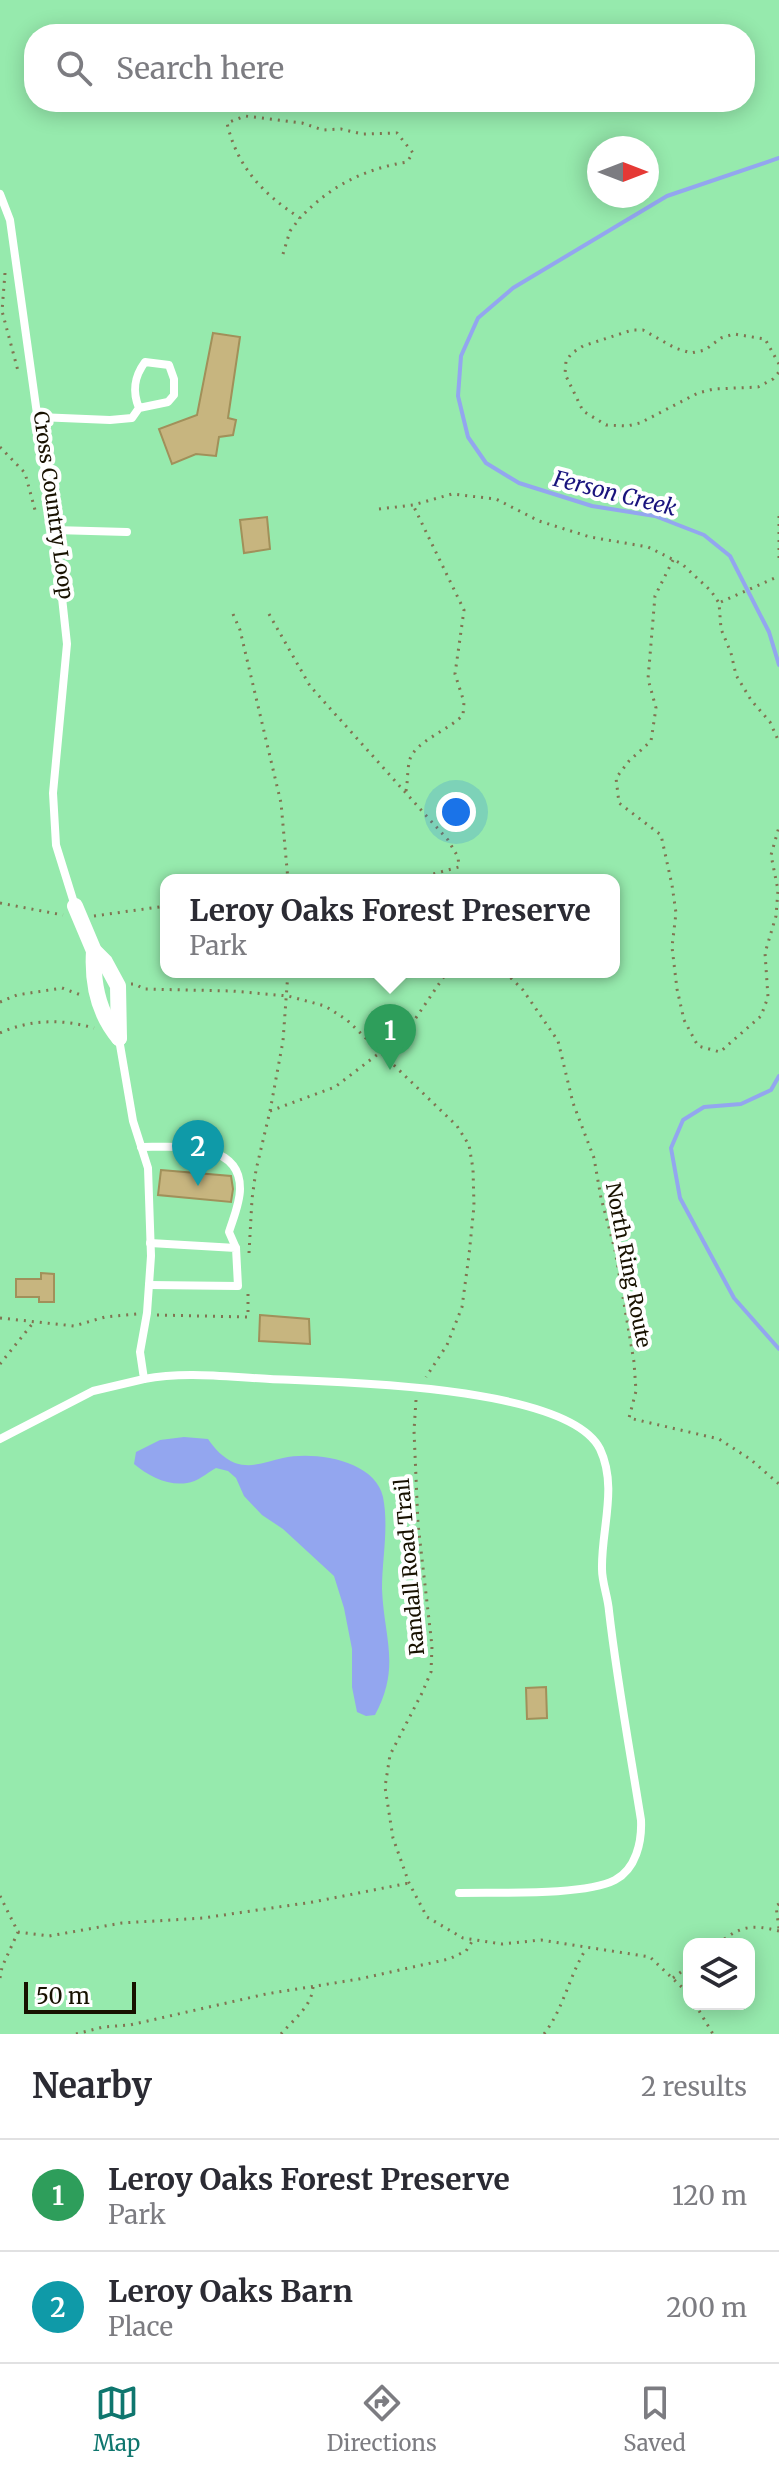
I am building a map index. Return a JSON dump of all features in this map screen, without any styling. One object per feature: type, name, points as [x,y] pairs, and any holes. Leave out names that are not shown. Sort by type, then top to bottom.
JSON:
[{"type":"street","points":[[75,906],[94,951],[105,962],[118,986],[115,1034]]},
{"type":"street","points":[[94,951],[96,994],[115,1034]]},
{"type":"lane","points":[[0,194],[10,220],[67,644],[53,793],[56,845],[75,906]]},
{"type":"lane","points":[[38,417],[132,418],[139,408],[168,402],[174,395],[174,379],[169,365],[145,362],[137,373],[134,388],[139,408]]},
{"type":"lane","points":[[54,530],[127,532]]},
{"type":"lane","points":[[115,1034],[133,1121],[148,1168],[149,1285],[140,1352],[144,1379]]},
{"type":"lane","points":[[141,1147],[195,1148],[220,1153],[238,1173],[240,1190],[229,1232],[236,1248],[238,1286],[149,1285]]},
{"type":"lane","points":[[150,1243],[236,1248]]},
{"type":"lane","points":[[0,1439],[93,1391],[166,1375],[372,1382],[432,1389],[522,1405],[571,1423],[594,1440],[601,1451],[605,1470],[608,1514],[602,1570],[641,1820],[642,1834],[637,1851],[625,1873],[615,1880],[587,1889],[459,1893]]},
{"type":"path","points":[[283,254],[290,231],[318,198],[377,167],[407,162],[413,153],[407,143],[397,133],[362,134],[341,129],[323,130],[302,123],[245,116],[227,123],[231,142],[243,165],[272,197],[300,218]]},
{"type":"path","points":[[6,264],[2,311],[18,371]]},
{"type":"path","points":[[779,364],[765,339],[734,334],[721,338],[705,350],[691,353],[675,348],[643,330],[632,330],[583,346],[572,353],[566,361],[565,374],[583,411],[606,425],[627,426],[640,423],[698,393],[758,387],[779,372]]},
{"type":"path","points":[[0,447],[25,473],[35,510],[51,510]]},
{"type":"path","points":[[379,509],[413,505],[452,494],[496,499],[539,521],[590,537],[648,547],[682,564],[711,591],[719,603],[721,629],[736,675],[751,700],[770,722],[779,742]]},
{"type":"path","points":[[406,793],[409,761],[415,749],[453,726],[463,715],[464,702],[455,674],[464,610],[413,505]]},
{"type":"path","points":[[779,516],[779,559]]},
{"type":"path","points":[[673,560],[655,596],[648,679],[656,708],[651,741],[616,778],[619,803],[661,835],[676,913],[672,947],[677,989],[684,1020],[698,1046],[720,1052],[761,1016],[768,997],[765,953],[776,916],[778,890],[771,855],[779,827]]},
{"type":"path","points":[[719,603],[779,576]]},
{"type":"path","points":[[233,614],[240,630],[278,791],[288,874]]},
{"type":"path","points":[[269,614],[310,686],[448,840],[458,857],[459,867],[433,874]]},
{"type":"path","points":[[248,1262],[252,1199],[283,1041],[288,978]]},
{"type":"path","points":[[270,1111],[335,1087],[382,1051],[409,1028],[443,978]]},
{"type":"path","name":"North Ring Route","points":[[511,978],[523,990],[558,1041],[573,1103],[594,1158],[615,1250],[634,1362],[636,1391],[629,1418],[719,1439],[750,1459],[779,1484]]},
{"type":"path","points":[[123,985],[135,984],[144,989],[288,996],[325,1006],[347,1020],[382,1051],[457,1126],[469,1145],[473,1169],[474,1206],[462,1307],[447,1345],[424,1380]]},
{"type":"path","points":[[0,1002],[17,995],[62,988],[84,996]]},
{"type":"path","points":[[0,1033],[33,1022],[57,1021],[115,1034]]},
{"type":"path","points":[[0,1318],[74,1326],[105,1317],[147,1313],[160,1316],[248,1317],[248,1289]]},
{"type":"path","points":[[0,1364],[35,1322]]},
{"type":"path","name":"Randall Road Trail","points":[[419,1393],[414,1431],[418,1524],[432,1646],[431,1672],[390,1755],[385,1787],[393,1838],[409,1883],[427,1917],[463,1938],[502,1944],[541,1940],[650,1957],[683,1988]]},
{"type":"path","points":[[18,1932],[49,1936],[122,1923],[203,1918],[313,1902],[409,1883]]},
{"type":"path","points":[[0,1896],[18,1932]]},
{"type":"path","points":[[725,1938],[734,1931],[760,1926],[779,1930],[776,1906],[779,1904]]},
{"type":"path","points":[[0,1978],[18,1932]]},
{"type":"path","points":[[76,2034],[449,1959],[466,1951],[473,1940]]},
{"type":"path","points":[[544,2034],[564,2002],[575,1967],[587,1947]]},
{"type":"path","points":[[673,1978],[683,1970]]},
{"type":"path","points":[[281,2034],[313,1996],[313,1987]]},
{"type":"path","points":[[699,2010],[713,2034]]},
{"type":"green space","points":[[0,0],[779,0],[779,2034],[0,2034]]},
{"type":"water","points":[[184,1437],[208,1439],[223,1456],[242,1465],[296,1456],[342,1461],[368,1474],[378,1484],[385,1508],[382,1589],[389,1667],[383,1698],[375,1715],[366,1716],[357,1712],[352,1687],[352,1649],[334,1576],[283,1529],[262,1515],[244,1496],[236,1478],[228,1471],[216,1468],[194,1481],[180,1484],[159,1479],[134,1464],[136,1452],[160,1440]]},
{"type":"building","points":[[213,333],[240,337],[228,418],[236,420],[233,435],[219,437],[216,456],[196,454],[172,464],[159,429],[197,415]]},
{"type":"building","points":[[267,517],[270,549],[244,553],[240,520]]},
{"type":"building","points":[[161,1170],[231,1176],[231,1202],[158,1195]]},
{"type":"building","points":[[41,1273],[54,1274],[54,1302],[39,1302],[39,1297],[16,1297],[16,1279],[41,1279]]},
{"type":"building","points":[[260,1315],[309,1319],[310,1344],[259,1341]]},
{"type":"building","points":[[546,1687],[547,1718],[527,1719],[526,1688]]},
{"type":"waterway","name":"Ferson Creek","points":[[779,158],[667,196],[513,288],[478,318],[461,356],[458,396],[468,437],[486,463],[519,483],[592,506],[655,516],[704,535],[730,556],[769,632],[779,665]]},
{"type":"waterway","name":"Ferson Creek","points":[[779,1076],[771,1090],[741,1104],[704,1107],[683,1120],[671,1148],[680,1198],[734,1298],[779,1349]]},
{"type":"place","name":"Leroy Oaks Forest Preserve","points":[[390,1070]]},
{"type":"place","name":"Leroy Oaks Barn","points":[[198,1186]]}]
